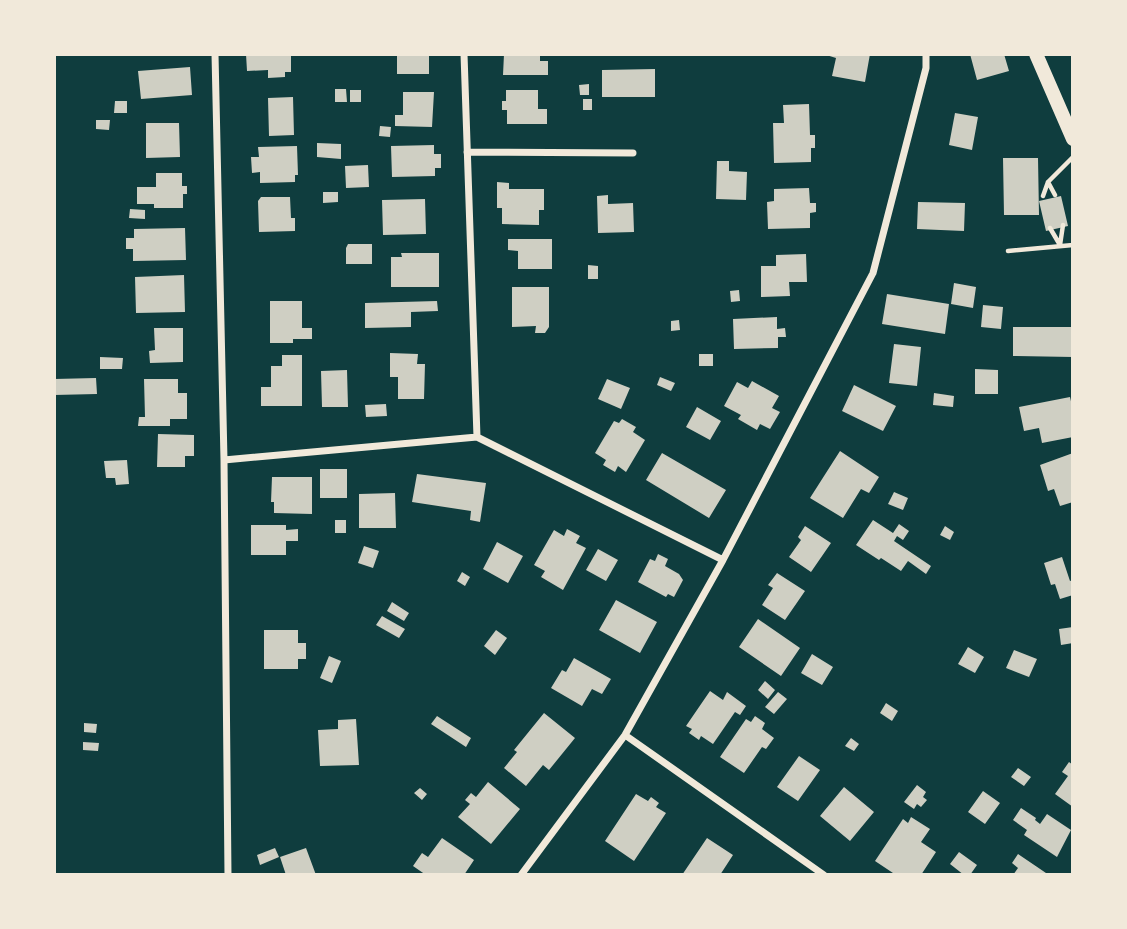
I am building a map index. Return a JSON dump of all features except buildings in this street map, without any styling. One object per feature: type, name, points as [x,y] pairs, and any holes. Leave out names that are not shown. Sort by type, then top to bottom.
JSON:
[{"type":"main road","points":[[1036,54],[1073,139]]},
{"type":"street","points":[[215,54],[224,460],[228,875]]},
{"type":"street","points":[[464,54],[477,437]]},
{"type":"street","points":[[521,875],[625,735],[723,560],[873,273],[926,68],[926,54]]},
{"type":"street","points":[[467,152],[633,153]]},
{"type":"street","points":[[224,460],[477,437],[723,560]]},
{"type":"street","points":[[625,735],[824,875]]},
{"type":"lane","points":[[1043,196],[1048,182],[1073,157]]},
{"type":"lane","points":[[1048,182],[1055,195]]},
{"type":"lane","points":[[1060,246],[1063,225]]},
{"type":"lane","points":[[1050,228],[1060,246]]},
{"type":"lane","points":[[1008,251],[1073,245]]}]
